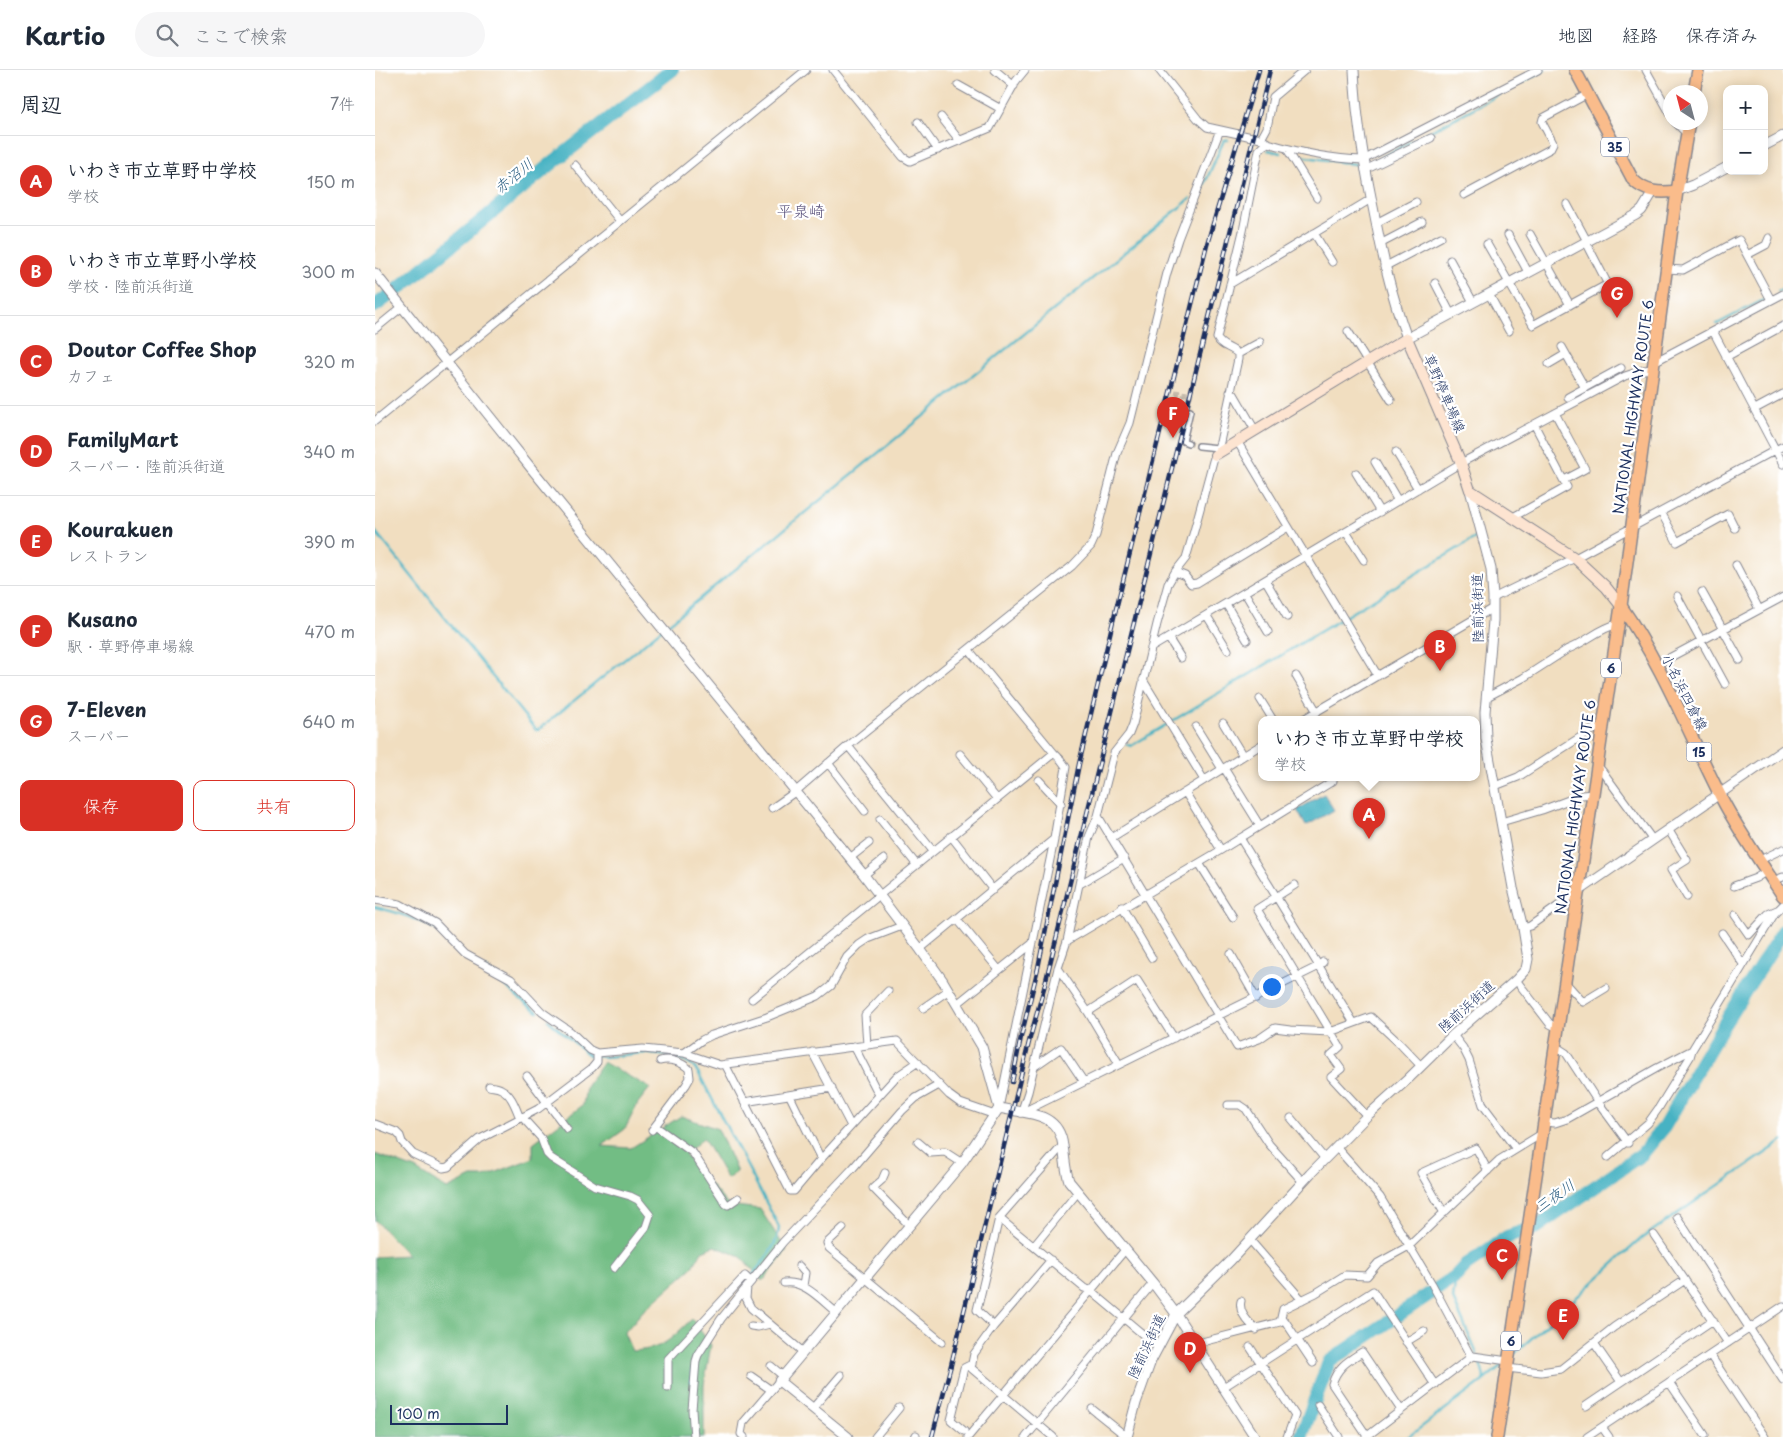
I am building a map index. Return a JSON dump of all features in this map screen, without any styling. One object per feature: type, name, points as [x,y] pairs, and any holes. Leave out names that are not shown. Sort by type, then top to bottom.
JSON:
[{"type":"main road","name":"35","points":[[1575,70],[1633,180],[1639,186],[1653,192]]},
{"type":"main road","points":[[1695,85],[1698,70]]},
{"type":"main road","name":"NATIONAL HIGHWAY ROUTE 6","points":[[1497,1437],[1621,606],[1677,191],[1688,130]]},
{"type":"main road","points":[[1653,192],[1677,191]]},
{"type":"main road","points":[[1216,451],[1237,441],[1407,338]]},
{"type":"main road","name":"草野停車場線","points":[[1407,338],[1461,463],[1470,490]]},
{"type":"main road","points":[[1470,490],[1575,558],[1611,592],[1621,606]]},
{"type":"main road","name":"小名浜四倉線","points":[[1621,606],[1656,665],[1737,826],[1760,860],[1774,876],[1783,896]]},
{"type":"street","points":[[375,421],[806,70]]},
{"type":"street","points":[[833,70],[905,159],[910,161],[990,128],[1025,70]]},
{"type":"street","points":[[995,70],[1014,86]]},
{"type":"street","points":[[1159,70],[1201,123],[1207,127],[1261,139],[1287,149],[1363,160],[1538,70]]},
{"type":"street","points":[[1261,139],[1267,128],[1273,97],[1305,70]]},
{"type":"street","points":[[1354,70],[1363,160],[1385,267],[1396,308],[1407,338],[1636,215],[1645,206],[1653,192]]},
{"type":"street","points":[[1646,70],[1663,101]]},
{"type":"street","points":[[958,85],[1001,109]]},
{"type":"street","points":[[1464,195],[1549,149],[1553,143],[1542,122],[1543,118],[1588,94]]},
{"type":"street","points":[[941,117],[960,141]]},
{"type":"street","points":[[918,122],[938,150]]},
{"type":"street","points":[[772,808],[795,792],[848,746],[1072,566],[1091,546],[1097,535],[1117,453],[1130,423],[1167,273],[1220,130]]},
{"type":"street","points":[[1768,144],[1783,136]]},
{"type":"street","points":[[1365,170],[1431,138]]},
{"type":"street","points":[[1238,354],[1220,343],[1217,338],[1243,231],[1259,150],[1268,143]]},
{"type":"street","points":[[1287,149],[1317,198]]},
{"type":"street","points":[[575,166],[620,221]]},
{"type":"street","points":[[1677,191],[1723,169]]},
{"type":"street","points":[[1230,284],[1371,198]]},
{"type":"street","points":[[1376,223],[1416,202]]},
{"type":"street","points":[[1567,204],[1616,300]]},
{"type":"street","points":[[1380,244],[1422,222]]},
{"type":"street","points":[[1314,233],[1332,262]]},
{"type":"street","points":[[1530,234],[1570,305]]},
{"type":"street","points":[[1508,236],[1529,272]]},
{"type":"street","points":[[1385,267],[1441,237]]},
{"type":"street","points":[[1747,255],[1766,245],[1769,238]]},
{"type":"street","points":[[1667,270],[1683,270],[1739,240],[1771,300]]},
{"type":"street","points":[[1487,244],[1533,325],[1608,284]]},
{"type":"street","points":[[1450,260],[1473,302]]},
{"type":"street","points":[[378,279],[864,875],[920,949],[949,990],[982,1047],[997,1112]]},
{"type":"street","points":[[1435,284],[1451,314]]},
{"type":"street","points":[[1489,294],[1509,331]]},
{"type":"street","points":[[1151,648],[1461,463],[1625,376],[1654,366],[1713,331],[1783,294]]},
{"type":"street","points":[[375,329],[401,305]]},
{"type":"street","points":[[1726,357],[1783,326]]},
{"type":"street","points":[[1348,331],[1391,400]]},
{"type":"street","points":[[1713,331],[1783,464]]},
{"type":"street","points":[[1238,354],[1261,342]]},
{"type":"street","points":[[1549,364],[1564,350],[1591,394]]},
{"type":"street","points":[[1021,1113],[1035,1066],[1058,968],[1067,941],[1089,837],[1098,816],[1114,753],[1129,734],[1168,584],[1186,558],[1216,451],[1231,392],[1238,354]]},
{"type":"street","points":[[1568,397],[1621,368]]},
{"type":"street","points":[[1231,392],[1255,430]]},
{"type":"street","points":[[1755,409],[1783,394]]},
{"type":"street","points":[[1188,443],[1183,442],[1190,411]]},
{"type":"street","points":[[1555,413],[1585,469],[1564,480]]},
{"type":"street","points":[[1513,517],[1567,487],[1535,424]]},
{"type":"street","points":[[1237,441],[1378,676]]},
{"type":"street","points":[[1199,446],[1216,451]]},
{"type":"street","points":[[1310,716],[1378,676],[1493,603],[1631,526],[1661,512],[1783,446]]},
{"type":"street","points":[[1396,452],[1418,489]]},
{"type":"street","points":[[1375,462],[1398,501]]},
{"type":"street","points":[[1357,473],[1380,512]]},
{"type":"street","name":"陸前浜街道","points":[[1127,1437],[1136,1403],[1151,1361],[1176,1314],[1250,1240],[1367,1116],[1526,969],[1528,959],[1523,928],[1513,888],[1486,739],[1485,712],[1493,603],[1489,562],[1470,490]]},
{"type":"street","points":[[1661,512],[1677,542],[1728,514],[1735,528]]},
{"type":"street","points":[[1175,572],[1185,576],[1191,584],[1197,583],[1288,527]]},
{"type":"street","points":[[1347,532],[1364,560]]},
{"type":"street","points":[[1736,565],[1759,609]]},
{"type":"street","points":[[1265,581],[1287,617]]},
{"type":"street","points":[[1702,592],[1740,660]]},
{"type":"street","points":[[1245,593],[1268,632]]},
{"type":"street","points":[[1677,596],[1725,684]]},
{"type":"street","points":[[1656,665],[1783,597]]},
{"type":"street","points":[[1226,604],[1247,640]]},
{"type":"street","points":[[1207,616],[1228,650]]},
{"type":"street","points":[[1487,697],[1523,678],[1568,649],[1609,626],[1618,624]]},
{"type":"street","points":[[1169,639],[1181,658]]},
{"type":"street","points":[[744,1437],[741,1434],[743,1424],[962,1162],[997,1112],[1033,943],[1067,767],[969,650]]},
{"type":"street","points":[[1296,676],[1317,712]]},
{"type":"street","points":[[1143,680],[1204,780]]},
{"type":"street","points":[[1260,698],[1271,716]]},
{"type":"street","points":[[1223,723],[1243,756]]},
{"type":"street","points":[[1196,727],[1259,826]]},
{"type":"street","points":[[1495,786],[1518,777],[1592,729],[1602,727]]},
{"type":"street","points":[[848,746],[933,851]]},
{"type":"street","points":[[1111,838],[1258,747]]},
{"type":"street","points":[[1523,928],[1530,926],[1652,839],[1783,750]]},
{"type":"street","points":[[751,999],[1054,753]]},
{"type":"street","points":[[960,754],[997,799]]},
{"type":"street","points":[[828,763],[865,811]]},
{"type":"street","points":[[1597,765],[1652,839]]},
{"type":"street","points":[[1039,780],[1061,804]]},
{"type":"street","points":[[1067,941],[1333,781]]},
{"type":"street","points":[[1185,792],[1221,850]]},
{"type":"street","points":[[1501,822],[1542,810],[1582,795],[1593,794]]},
{"type":"street","points":[[1098,816],[1237,1047],[1259,1039],[1275,1028],[1330,1032],[1371,1017],[1421,1066]]},
{"type":"street","points":[[880,819],[916,864]]},
{"type":"street","points":[[1668,828],[1687,860],[1671,870],[1687,897]]},
{"type":"street","points":[[951,836],[993,890]]},
{"type":"street","points":[[1240,838],[1276,897],[1321,964],[1354,1023]]},
{"type":"street","points":[[920,949],[1054,839]]},
{"type":"street","points":[[850,858],[869,843]]},
{"type":"street","points":[[1760,860],[1783,850]]},
{"type":"street","points":[[1080,884],[1124,858]]},
{"type":"street","points":[[864,875],[884,859]]},
{"type":"street","points":[[1199,863],[1233,917]]},
{"type":"street","points":[[1734,886],[1756,878],[1774,876]]},
{"type":"street","points":[[1295,885],[1257,909],[1340,1047],[1331,1055],[1341,1069],[1331,1077],[1367,1116]]},
{"type":"street","points":[[375,900],[400,904],[435,923],[465,954],[511,979],[543,1012],[571,1032],[597,1055],[643,1049],[684,1053],[721,1065],[897,1041],[939,1085],[960,1103],[997,1112],[1036,1115],[1055,1123],[1063,1145],[1065,1171],[1069,1181],[1176,1314],[1221,1388],[1255,1437]]},
{"type":"street","points":[[1122,907],[1152,958]]},
{"type":"street","points":[[1735,915],[1749,935],[1768,914],[1781,907]]},
{"type":"street","points":[[1608,1157],[1648,1123],[1659,1109],[1743,964],[1781,907]]},
{"type":"street","points":[[957,919],[999,970]]},
{"type":"street","points":[[684,1053],[712,1035],[767,1017],[818,996],[831,986],[847,957],[859,945],[868,939],[902,926]]},
{"type":"street","points":[[1722,933],[1743,964]]},
{"type":"street","points":[[957,1004],[1033,943]]},
{"type":"street","points":[[1231,954],[1256,998]]},
{"type":"street","points":[[1021,1113],[1256,998],[1321,964]]},
{"type":"street","points":[[1058,968],[1088,1012],[1119,1064]]},
{"type":"street","points":[[1088,1012],[1137,980],[1174,1038]]},
{"type":"street","points":[[1516,980],[1550,1024],[1558,1028]]},
{"type":"street","points":[[1565,982],[1583,1002],[1606,988]]},
{"type":"street","points":[[923,1008],[949,990]]},
{"type":"street","points":[[867,1045],[865,1015],[888,991]]},
{"type":"street","points":[[1453,1035],[1469,1060],[1483,1105],[1516,1149]]},
{"type":"street","points":[[854,1046],[879,1095]]},
{"type":"street","points":[[1555,1046],[1566,1053],[1627,1142]]},
{"type":"street","points":[[1035,1066],[1061,1048],[1084,1082]]},
{"type":"street","points":[[1194,1344],[1256,1330],[1280,1322],[1283,1309],[1345,1275],[1367,1276],[1378,1263],[1409,1246],[1499,1160],[1544,1127],[1567,1119],[1692,1050]]},
{"type":"street","points":[[813,1052],[851,1126]]},
{"type":"street","points":[[375,1124],[396,1132],[401,1136],[402,1142],[413,1154],[443,1168],[451,1166],[487,1134],[538,1110],[592,1068],[597,1062],[597,1055]]},
{"type":"street","points":[[687,1068],[695,1056]]},
{"type":"street","points":[[660,1061],[682,1063],[689,1072],[689,1078],[686,1085],[654,1128],[693,1153],[725,1204],[728,1205],[738,1198]]},
{"type":"street","points":[[725,1064],[790,1191],[794,1191],[895,1077],[918,1062]]},
{"type":"street","points":[[527,1076],[567,1129]]},
{"type":"street","points":[[694,1437],[692,1410],[694,1373],[698,1355],[721,1319],[783,1242],[853,1168],[902,1111],[916,1098],[939,1085]]},
{"type":"street","points":[[489,1086],[502,1089],[509,1095],[521,1118],[541,1138],[547,1154],[551,1158],[595,1186],[638,1200],[650,1215],[646,1226],[614,1268]]},
{"type":"street","points":[[744,1102],[831,1088]]},
{"type":"street","points":[[790,1096],[821,1159]]},
{"type":"street","points":[[1228,1105],[1240,1104],[1247,1108],[1269,1144],[1303,1182]]},
{"type":"street","points":[[1291,1118],[1325,1159]]},
{"type":"street","points":[[918,1142],[931,1153],[945,1152],[962,1162]]},
{"type":"street","points":[[994,1326],[977,1310],[999,1218],[1063,1145]]},
{"type":"street","points":[[1336,1147],[1380,1197],[1432,1284],[1472,1357]]},
{"type":"street","points":[[1444,1213],[1421,1172],[1476,1148],[1488,1171]]},
{"type":"street","points":[[885,1173],[882,1180],[873,1188],[909,1225]]},
{"type":"street","points":[[1034,1246],[1078,1192]]},
{"type":"street","points":[[1677,1216],[1783,1380]]},
{"type":"street","points":[[999,1218],[1158,1347]]},
{"type":"street","points":[[843,1228],[827,1243],[829,1248],[942,1342]]},
{"type":"street","points":[[1654,1235],[1728,1343]]},
{"type":"street","points":[[1250,1240],[1302,1300]]},
{"type":"street","points":[[972,1364],[964,1368],[951,1420],[966,1434],[1003,1395],[1125,1250]]},
{"type":"street","points":[[1051,1260],[994,1326],[974,1354],[971,1368],[1053,1437]]},
{"type":"street","points":[[799,1266],[805,1272],[803,1286]]},
{"type":"street","points":[[667,1388],[668,1360],[745,1276],[749,1284],[746,1298],[747,1303],[803,1352]]},
{"type":"street","points":[[1401,1410],[1362,1352],[1341,1366],[1335,1374],[1332,1384],[1367,1437],[1472,1357],[1484,1358],[1541,1372],[1561,1369],[1614,1327],[1685,1280]]},
{"type":"street","points":[[783,1282],[791,1282],[803,1286],[836,1312]]},
{"type":"street","points":[[1026,1437],[1153,1284]]},
{"type":"street","points":[[1221,1388],[1373,1291],[1435,1385]]},
{"type":"street","points":[[1241,1301],[1240,1306],[1243,1313],[1256,1330]]},
{"type":"street","points":[[1587,1437],[1783,1306]]},
{"type":"street","points":[[1586,1406],[1713,1320]]},
{"type":"street","points":[[1285,1321],[1313,1363]]},
{"type":"street","points":[[751,1326],[758,1327],[769,1324]]},
{"type":"street","points":[[1406,1342],[1424,1330]]},
{"type":"street","points":[[1594,1343],[1621,1382]]},
{"type":"street","points":[[1250,1347],[1295,1414],[1287,1437]]},
{"type":"street","points":[[1710,1355],[1765,1437]]},
{"type":"street","points":[[771,1366],[813,1408],[848,1437]]},
{"type":"street","points":[[813,1408],[841,1375]]},
{"type":"street","points":[[751,1376],[771,1390]]},
{"type":"street","points":[[1669,1382],[1705,1435]]},
{"type":"street","points":[[1318,1405],[1339,1437]]},
{"type":"street","points":[[875,1437],[899,1408]]},
{"type":"street","points":[[1093,1408],[1127,1437]]},
{"type":"street","points":[[1602,1427],[1609,1437]]},
{"type":"green space","points":[[603,1062],[650,1088],[638,1103],[625,1129],[602,1146],[631,1148],[681,1116],[718,1129],[737,1172],[727,1179],[703,1138],[685,1155],[728,1205],[760,1209],[787,1251],[763,1281],[741,1257],[715,1246],[702,1251],[693,1267],[643,1311],[624,1333],[632,1351],[643,1350],[666,1342],[692,1319],[711,1345],[704,1385],[704,1437],[375,1437],[375,1257],[408,1255],[375,1220],[375,1154],[415,1169],[447,1189],[472,1177],[484,1177],[533,1158],[533,1143],[583,1105],[586,1087]]},
{"type":"water","points":[[1324,794],[1334,810],[1306,826],[1297,810]]},
{"type":"waterway","name":"赤沼川","points":[[375,306],[556,160],[672,70]]},
{"type":"waterway","points":[[1371,163],[1545,70]]},
{"type":"waterway","points":[[1199,193],[1224,140],[1228,140]]},
{"type":"waterway","points":[[1268,150],[1281,153]]},
{"type":"waterway","points":[[1300,156],[1361,165]]},
{"type":"waterway","points":[[375,531],[535,729],[538,730],[1190,199]]},
{"type":"waterway","points":[[1778,291],[1783,289]]},
{"type":"waterway","points":[[1717,324],[1767,298]]},
{"type":"waterway","points":[[1126,744],[1131,746],[1475,538]]},
{"type":"waterway","points":[[375,907],[392,911],[439,931]]},
{"type":"waterway","name":"三夜川","points":[[1301,1437],[1329,1362],[1456,1276],[1465,1266],[1507,1237],[1537,1227],[1642,1154],[1664,1127],[1721,1029],[1783,931]]},
{"type":"waterway","points":[[486,969],[538,1012]]},
{"type":"waterway","points":[[548,1020],[589,1055],[605,1057],[642,1053],[670,1056],[683,1060],[694,1067],[779,1227],[776,1241],[772,1248],[749,1279]]},
{"type":"waterway","points":[[1514,1354],[1642,1238],[1783,1141]]},
{"type":"waterway","points":[[1456,1276],[1453,1299],[1477,1354]]},
{"type":"waterway","points":[[1408,1437],[1483,1381],[1484,1377],[1479,1359]]},
{"type":"waterway","points":[[1483,1381],[1503,1364]]},
{"type":"waterway","points":[[691,1383],[692,1369]]},
{"type":"tunnel","points":[[1175,392],[1193,395]]},
{"type":"tunnel","points":[[1188,443],[1199,446]]},
{"type":"railway","points":[[1012,1082],[1038,968],[1079,764],[1114,617],[1207,244],[1259,70]]},
{"type":"railway","points":[[932,1437],[1270,70]]},
{"type":"place","name":"7-Eleven","points":[[1617,318]]},
{"type":"place","name":"Kusano","points":[[1173,438]]},
{"type":"place","name":"いわき市立草野小学校","points":[[1440,671]]},
{"type":"place","name":"いわき市立草野中学校","points":[[1369,839]]},
{"type":"place","name":"Doutor Coffee Shop","points":[[1502,1280]]},
{"type":"place","name":"Kourakuen","points":[[1563,1340]]},
{"type":"place","name":"FamilyMart","points":[[1190,1373]]},
{"type":"district","name":"平泉崎","points":[[801,210]]}]
